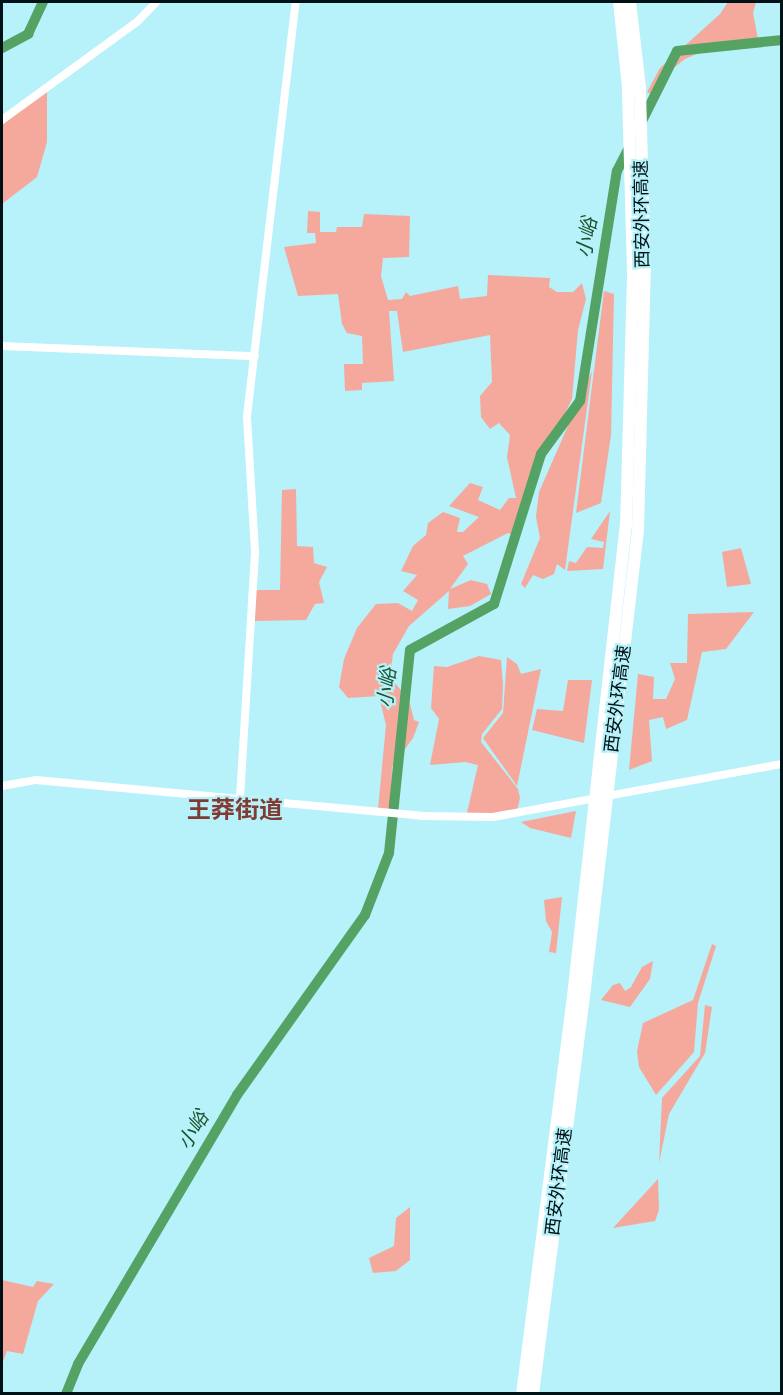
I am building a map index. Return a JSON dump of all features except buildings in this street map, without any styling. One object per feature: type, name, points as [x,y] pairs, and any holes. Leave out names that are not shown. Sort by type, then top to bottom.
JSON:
[{"type":"highway","name":"西安外环高速","points":[[619,2],[628,87],[639,271]]},
{"type":"highway","name":"西安外环高速","points":[[533,1394],[606,767],[638,530],[640,88],[630,2]]},
{"type":"highway","name":"西安外环高速","points":[[522,1394],[601,810]]},
{"type":"street","points":[[2,120],[137,22],[156,2]]},
{"type":"street","points":[[240,798],[255,552],[247,416],[296,2]]},
{"type":"street","points":[[2,346],[255,356]]},
{"type":"street","points":[[2,786],[36,780],[423,816],[492,817],[782,764]]},
{"type":"shaded area","points":[[728,2],[756,2],[753,13],[758,39],[720,44],[685,59],[667,73],[654,96],[647,92],[660,68],[720,14]]},
{"type":"shaded area","points":[[47,89],[47,142],[37,177],[2,204],[2,123]]},
{"type":"shaded area","points":[[308,211],[320,212],[320,232],[336,232],[337,227],[362,227],[364,214],[410,216],[409,257],[383,258],[381,276],[388,300],[402,299],[406,292],[410,296],[458,286],[460,299],[487,296],[488,275],[550,278],[549,287],[557,292],[573,292],[582,283],[586,299],[578,330],[572,399],[534,477],[519,537],[508,533],[463,556],[468,564],[450,589],[471,580],[487,584],[491,594],[470,606],[448,609],[449,591],[409,626],[393,654],[390,677],[409,700],[414,720],[419,722],[413,738],[392,767],[391,810],[378,809],[386,725],[379,696],[348,698],[339,687],[344,659],[357,628],[376,604],[398,603],[412,611],[418,600],[403,591],[417,575],[401,571],[413,546],[426,535],[428,523],[443,512],[460,518],[457,532],[463,532],[479,517],[449,506],[470,483],[483,487],[478,500],[500,510],[509,498],[516,498],[507,457],[510,435],[499,423],[490,429],[481,417],[480,396],[492,382],[490,335],[403,352],[397,311],[389,311],[394,381],[362,383],[362,390],[345,391],[344,364],[363,364],[362,336],[347,333],[342,324],[338,294],[298,296],[284,247],[316,243],[315,233],[307,233]]},
{"type":"shaded area","points":[[604,291],[614,294],[611,435],[601,503],[576,513]]},
{"type":"shaded area","points":[[592,371],[565,570],[557,564],[554,574],[543,579],[533,575],[525,588],[521,584],[540,538],[536,517],[539,492]]},
{"type":"shaded area","points":[[296,489],[297,546],[313,547],[314,563],[327,567],[319,582],[324,603],[315,604],[306,620],[254,621],[256,590],[280,590],[282,490]]},
{"type":"shaded area","points":[[610,511],[603,569],[567,571],[569,561],[576,563],[587,547],[603,548],[604,542],[591,539]]},
{"type":"shaded area","points":[[741,548],[751,584],[727,587],[722,552]]},
{"type":"shaded area","points":[[754,612],[726,649],[702,652],[687,720],[666,729],[663,717],[649,720],[652,761],[629,770],[638,674],[654,677],[653,699],[666,699],[675,679],[670,663],[687,663],[688,614]]},
{"type":"shaded area","points":[[479,656],[501,660],[503,684],[502,709],[482,734],[481,742],[518,789],[520,798],[517,811],[466,817],[478,765],[465,762],[430,765],[439,719],[431,708],[434,666],[447,667]]},
{"type":"shaded area","points":[[507,657],[517,664],[521,674],[541,669],[517,786],[483,738],[503,713]]},
{"type":"shaded area","points":[[568,680],[592,680],[584,743],[532,730],[537,709],[563,711]]},
{"type":"shaded area","points":[[576,811],[571,838],[530,828],[521,822]]},
{"type":"shaded area","points":[[562,897],[556,953],[549,952],[552,932],[546,921],[544,900]]},
{"type":"shaded area","points":[[712,944],[716,946],[698,1003],[694,1052],[656,1095],[639,1067],[637,1051],[643,1023],[693,1000]]},
{"type":"shaded area","points":[[653,961],[650,979],[630,1007],[601,1000],[613,985],[620,983],[625,991],[631,987],[642,967]]},
{"type":"shaded area","points":[[705,1005],[712,1007],[705,1053],[669,1114],[659,1163],[662,1098],[700,1056]]},
{"type":"shaded area","points":[[658,1179],[659,1210],[655,1221],[613,1228]]},
{"type":"shaded area","points":[[410,1207],[410,1260],[396,1271],[373,1273],[369,1258],[394,1246],[396,1218]]},
{"type":"shaded area","points":[[2,1280],[33,1287],[37,1281],[54,1284],[38,1301],[23,1354],[7,1351],[2,1364]]},
{"type":"waterway","points":[[2,48],[28,34],[43,2]]},
{"type":"waterway","name":"小峪","points":[[641,123],[677,51],[782,40]]},
{"type":"waterway","name":"小峪","points":[[66,1394],[78,1364],[237,1095],[365,915],[389,853],[410,650],[494,604],[541,454],[580,401],[617,171],[630,145]]},
{"type":"district","name":"王莽街道","points":[[235,812]]}]
